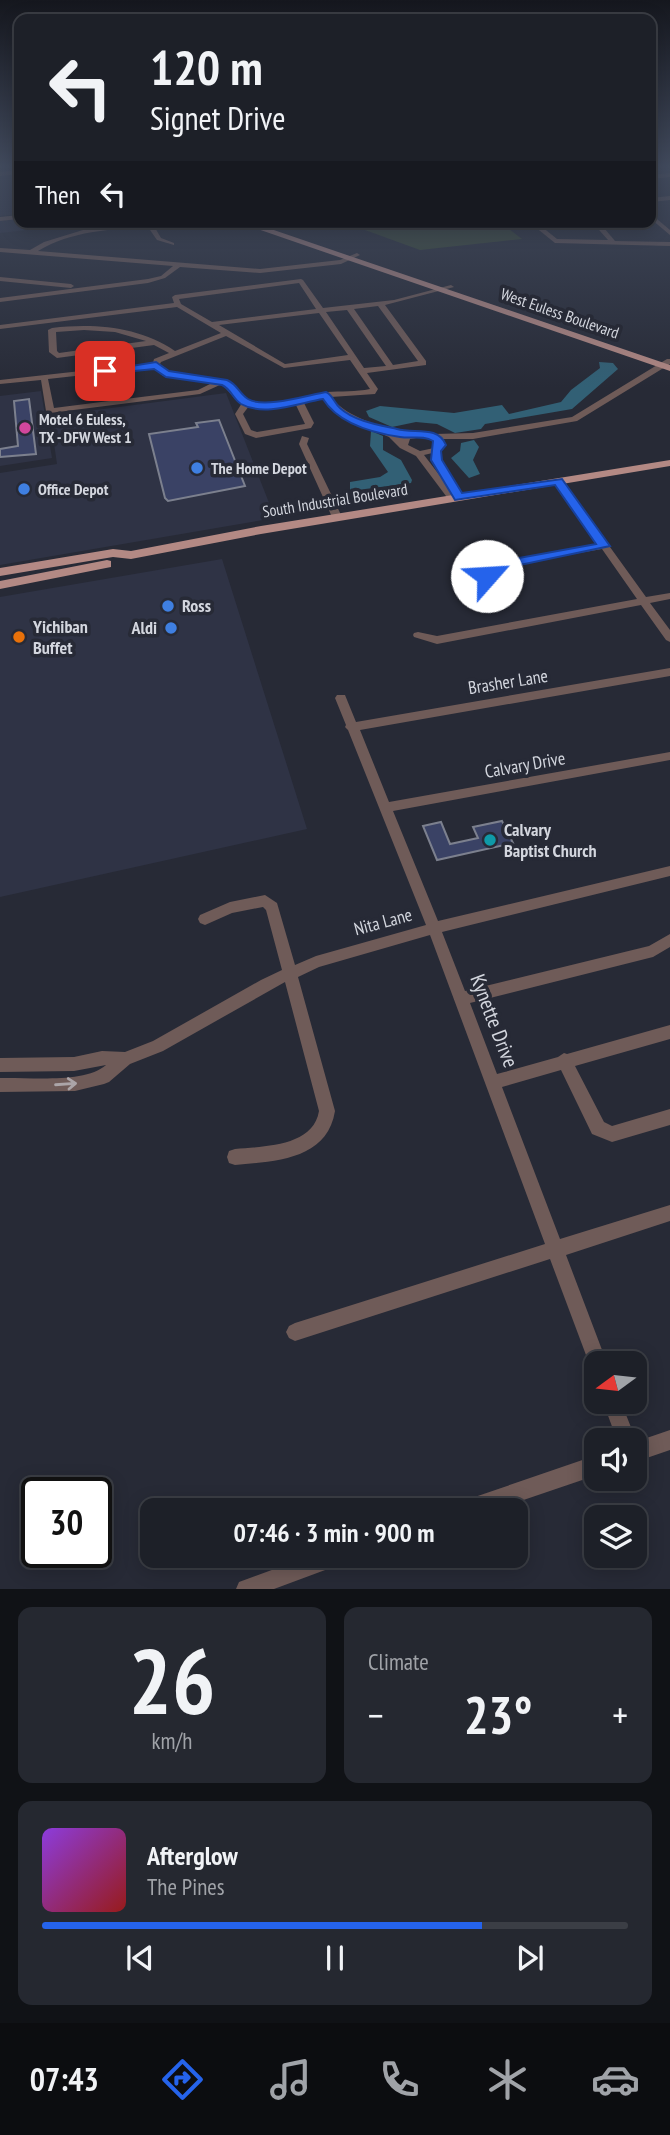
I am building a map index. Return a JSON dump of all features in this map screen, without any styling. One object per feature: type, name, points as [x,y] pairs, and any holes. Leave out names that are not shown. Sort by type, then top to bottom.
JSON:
[{"type":"main road","name":"West Euless Boulevard","points":[[296,239],[354,257]]},
{"type":"main road","name":"West Euless Boulevard","points":[[305,239],[668,360]]},
{"type":"main road","name":"South Industrial Boulevard","points":[[0,586],[117,562],[131,555],[337,517],[670,463]]},
{"type":"main road","name":"South Industrial Boulevard","points":[[0,572],[113,553],[131,555]]},
{"type":"street","points":[[32,252],[58,239]]},
{"type":"street","points":[[159,239],[172,244]]},
{"type":"street","points":[[549,239],[670,244]]},
{"type":"street","points":[[611,239],[614,243]]},
{"type":"street","points":[[0,250],[260,271],[354,257]]},
{"type":"street","points":[[0,300],[155,280],[178,265]]},
{"type":"street","points":[[0,279],[92,288]]},
{"type":"street","points":[[0,382],[156,365],[166,374],[220,381],[231,385],[238,397],[247,402],[271,405],[326,395],[372,392],[374,389],[304,282],[175,297],[178,305]]},
{"type":"street","points":[[211,324],[380,304],[446,288]]},
{"type":"street","points":[[362,371],[423,363],[380,304]]},
{"type":"street","points":[[0,327],[74,322],[178,305],[284,366],[353,357]]},
{"type":"street","points":[[348,306],[391,367]]},
{"type":"street","points":[[157,342],[57,356],[51,345],[52,330],[74,322],[147,336],[157,342],[172,352]]},
{"type":"street","points":[[156,365],[161,357],[172,352],[227,333]]},
{"type":"street","points":[[326,395],[335,410],[344,416],[374,427],[410,435],[473,436],[561,422],[597,408],[668,360]]},
{"type":"street","points":[[105,371],[114,403]]},
{"type":"street","points":[[44,376],[50,411],[200,392],[220,381]]},
{"type":"street","points":[[247,402],[239,414],[248,432],[253,434],[308,426],[310,423],[298,400]]},
{"type":"street","points":[[374,427],[402,443],[409,451],[419,454],[455,498]]},
{"type":"street","points":[[402,443],[410,435]]},
{"type":"street","points":[[419,454],[473,436]]},
{"type":"street","points":[[435,437],[438,448],[436,460],[455,498]]},
{"type":"street","points":[[305,438],[303,444],[337,517]]},
{"type":"street","points":[[558,481],[670,638]]},
{"type":"street","points":[[487,576],[502,564],[604,546]]},
{"type":"street","points":[[418,635],[437,640],[670,596]]},
{"type":"street","name":"Brasher Lane","points":[[351,727],[670,672]]},
{"type":"street","name":"Kynette Drive","points":[[341,698],[461,999],[593,1351]]},
{"type":"street","name":"Calvary Drive","points":[[386,807],[670,756]]},
{"type":"street","name":"Nita Lane","points":[[0,1085],[75,1084],[104,1077],[125,1059],[158,1046],[291,972],[365,946],[670,871]]},
{"type":"street","points":[[205,919],[230,908],[265,901],[276,914],[328,1122],[315,1139],[298,1146],[235,1157]]},
{"type":"street","points":[[461,999],[653,951],[670,940]]},
{"type":"street","points":[[493,1082],[670,1032]]},
{"type":"street","name":"Nita Lane","points":[[0,1065],[75,1064],[102,1058],[125,1059]]},
{"type":"street","points":[[564,1060],[598,1128],[611,1134],[670,1117]]},
{"type":"street","points":[[295,1332],[670,1213]]},
{"type":"street","points":[[647,1448],[670,1440]]},
{"type":"street","points":[[501,1498],[584,1469]]},
{"type":"street","points":[[246,1589],[304,1568]]},
{"type":"shaded area","points":[[599,362],[613,363],[618,369],[572,409],[485,424],[481,429],[455,433],[437,424],[416,422],[392,427],[369,417],[366,411],[380,406],[454,413],[502,405],[509,414],[561,402],[571,390],[600,368]]},
{"type":"shaded area","points":[[41,391],[52,458],[0,466],[0,396]]},
{"type":"shaded area","points":[[226,393],[275,518],[0,565],[0,473],[57,464],[50,416]]},
{"type":"shaded area","points":[[371,431],[383,436],[383,450],[401,460],[412,480],[411,483],[350,491],[350,482],[380,477],[388,472],[370,446]]},
{"type":"shaded area","points":[[474,440],[479,447],[473,460],[480,474],[469,478],[451,458],[460,451],[461,443]]},
{"type":"shaded area","points":[[222,559],[307,829],[0,897],[0,597]]},
{"type":"green space","points":[[390,239],[521,239],[420,250]]},
{"type":"building","name":"Motel 6 Euless, TX - DFW West 1","points":[[29,399],[36,454],[0,457],[0,449],[18,446],[14,401]]},
{"type":"building","name":"The Home Depot","points":[[219,420],[245,486],[168,501],[149,434],[198,427],[196,423]]},
{"type":"building","name":"Calvary Baptist Church","points":[[502,821],[513,843],[437,860],[423,826],[441,822],[450,844],[478,838],[473,827]]},
{"type":"place","name":"Motel 6 Euless, TX - DFW West 1","points":[[25,428]]},
{"type":"place","name":"The Home Depot","points":[[197,468]]},
{"type":"place","name":"Office Depot","points":[[24,489]]},
{"type":"place","name":"Ross","points":[[168,606]]},
{"type":"place","name":"Aldi","points":[[171,628]]},
{"type":"place","name":"Yichiban Buffet","points":[[19,637]]},
{"type":"place","name":"Calvary Baptist Church","points":[[490,840]]},
{"type":"route","points":[[105,371],[156,365],[166,374],[224,382],[235,389],[243,401],[257,405],[278,405],[326,395],[335,410],[356,421],[400,434],[420,433],[438,439],[440,445],[435,451],[436,460],[459,497],[558,481],[604,546],[502,564],[487,576]]}]
